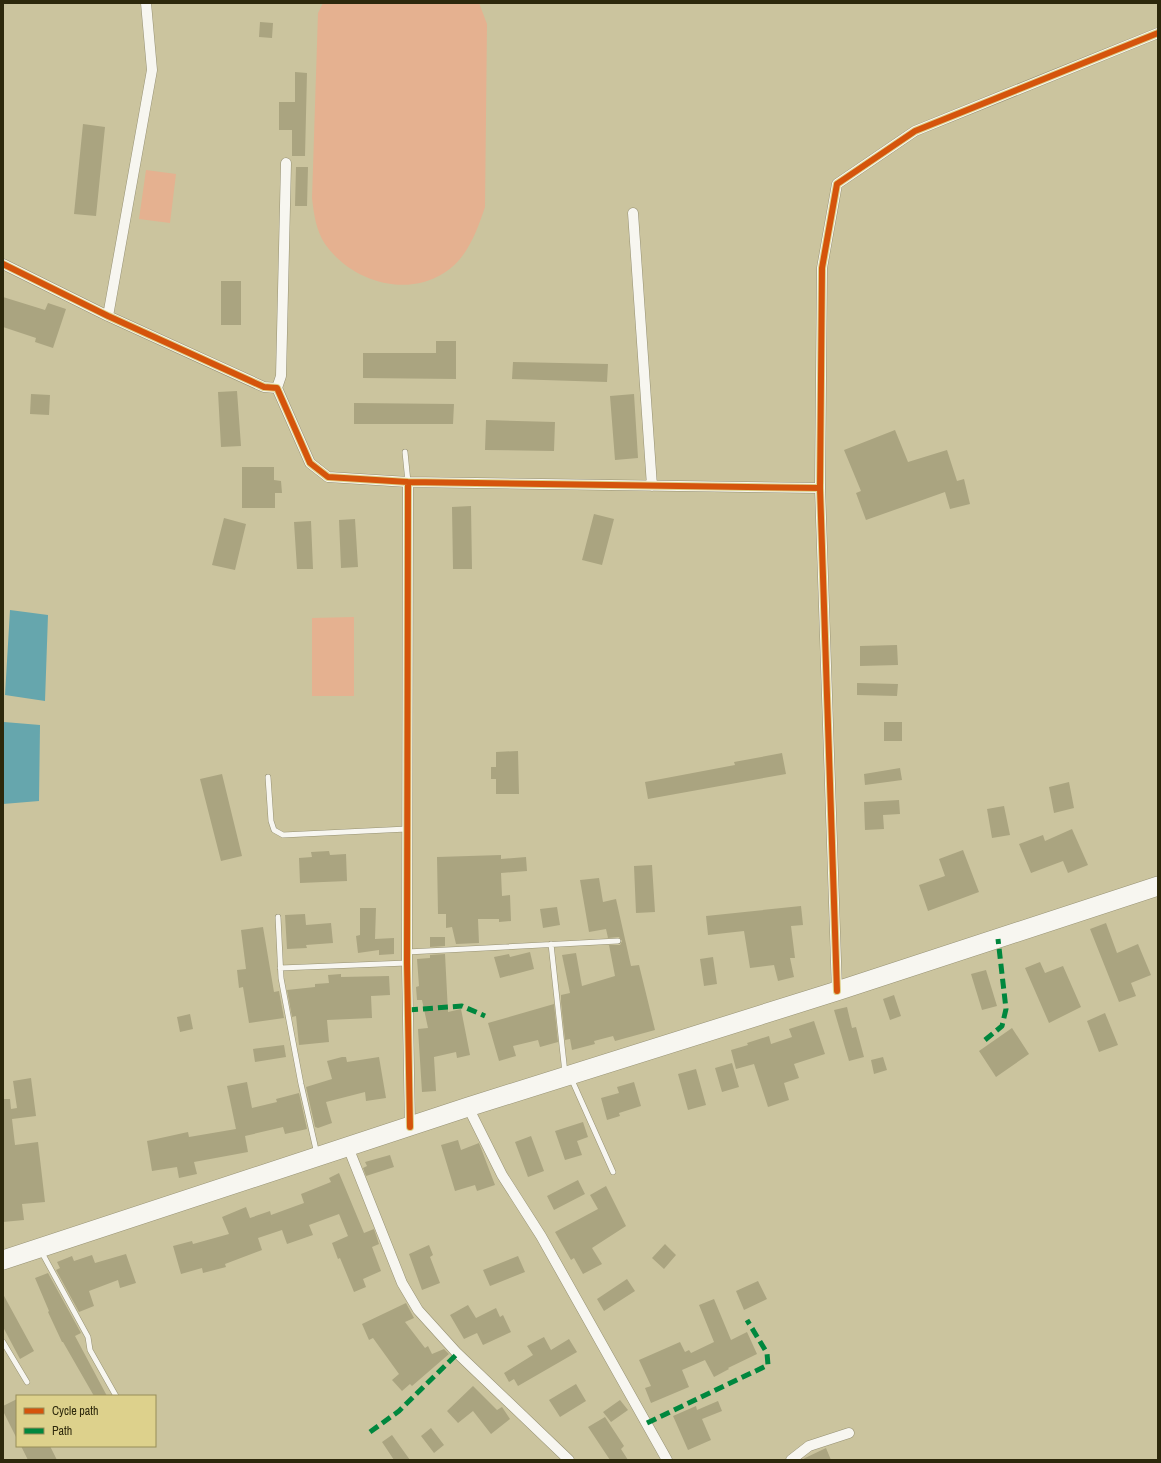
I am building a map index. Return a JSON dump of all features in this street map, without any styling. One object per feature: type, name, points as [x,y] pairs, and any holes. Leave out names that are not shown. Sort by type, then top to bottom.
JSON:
[{"type":"highway","points":[[3,1260],[468,1107],[837,991],[1158,886]]},
{"type":"street","points":[[108,316],[152,70],[146,3]]},
{"type":"street","points":[[837,991],[820,488],[822,268],[837,184],[915,131],[1158,33]]},
{"type":"street","points":[[286,163],[281,376],[277,388],[310,463],[316,470],[328,477],[408,482],[820,488]]},
{"type":"street","points":[[633,213],[652,486]]},
{"type":"street","points":[[3,264],[108,316],[264,387],[277,388]]},
{"type":"street","points":[[408,482],[407,963],[410,1127]]},
{"type":"street","points":[[468,1107],[502,1174],[541,1236],[667,1460]]},
{"type":"street","points":[[348,1147],[402,1283],[418,1310],[457,1354],[568,1460]]},
{"type":"street","points":[[791,1460],[809,1446],[850,1433]]},
{"type":"lane","points":[[405,452],[408,482]]},
{"type":"lane","points":[[268,777],[271,821],[274,830],[283,835],[407,829]]},
{"type":"lane","points":[[278,917],[280,968],[301,1084],[317,1157]]},
{"type":"lane","points":[[407,952],[618,941]]},
{"type":"lane","points":[[551,944],[567,1076],[613,1172]]},
{"type":"lane","points":[[280,968],[407,963]]},
{"type":"lane","points":[[40,1248],[88,1337],[90,1350],[115,1395]]},
{"type":"lane","points":[[3,1342],[27,1382]]},
{"type":"shaded area","points":[[323,3],[479,3],[487,24],[485,207],[475,235],[459,260],[444,273],[429,280],[413,284],[396,285],[380,282],[364,276],[349,268],[336,257],[325,244],[317,228],[312,198],[318,13]]},
{"type":"shaded area","points":[[146,170],[176,174],[170,223],[139,219]]},
{"type":"shaded area","points":[[354,617],[354,696],[312,696],[312,618]]},
{"type":"water","points":[[10,610],[48,615],[45,701],[5,695]]},
{"type":"water","points":[[4,722],[40,725],[39,801],[3,804]]},
{"type":"building","points":[[260,22],[273,23],[272,38],[259,37]]},
{"type":"building","points":[[295,72],[307,73],[305,156],[292,156],[292,130],[279,130],[279,102],[295,102]]},
{"type":"building","points":[[83,124],[105,127],[96,216],[74,214]]},
{"type":"building","points":[[296,167],[308,167],[307,206],[295,206]]},
{"type":"building","points":[[221,281],[241,281],[241,325],[221,325]]},
{"type":"building","points":[[3,297],[45,310],[48,303],[66,309],[53,348],[35,342],[36,338],[3,327]]},
{"type":"building","points":[[436,341],[456,341],[456,379],[363,378],[363,353],[436,353]]},
{"type":"building","points":[[513,362],[608,364],[607,382],[512,379]]},
{"type":"building","points":[[237,391],[241,446],[221,447],[218,392]]},
{"type":"building","points":[[31,394],[50,395],[49,415],[30,414]]},
{"type":"building","points":[[634,394],[638,458],[615,460],[610,396]]},
{"type":"building","points":[[354,403],[454,404],[453,424],[354,424]]},
{"type":"building","points":[[486,420],[555,422],[554,451],[485,450]]},
{"type":"building","points":[[895,430],[908,462],[947,450],[957,481],[964,479],[970,504],[950,509],[945,492],[866,520],[856,493],[861,491],[844,450]]},
{"type":"building","points":[[242,467],[274,467],[274,480],[281,481],[282,493],[275,493],[275,508],[242,508]]},
{"type":"building","points":[[471,506],[472,569],[453,569],[452,507]]},
{"type":"building","points":[[594,514],[614,519],[602,565],[582,560]]},
{"type":"building","points":[[224,518],[246,524],[235,570],[212,565]]},
{"type":"building","points":[[355,519],[358,567],[341,568],[339,520]]},
{"type":"building","points":[[311,521],[313,569],[297,569],[294,522]]},
{"type":"building","points":[[897,645],[898,665],[860,666],[860,646]]},
{"type":"building","points":[[857,683],[898,684],[897,696],[857,695]]},
{"type":"building","points":[[884,722],[902,722],[902,741],[884,741]]},
{"type":"building","points":[[518,751],[519,794],[496,794],[496,779],[491,779],[491,767],[496,767],[496,752]]},
{"type":"building","points":[[782,753],[786,774],[648,799],[645,782],[735,765],[734,762]]},
{"type":"building","points":[[900,768],[902,780],[865,785],[864,774]]},
{"type":"building","points":[[222,774],[242,856],[221,861],[200,779]]},
{"type":"building","points":[[1069,782],[1074,808],[1054,813],[1049,787]]},
{"type":"building","points":[[899,800],[900,814],[883,815],[884,829],[865,830],[864,802]]},
{"type":"building","points":[[1004,806],[1010,835],[992,838],[987,809]]},
{"type":"building","points":[[1072,829],[1088,865],[1068,873],[1063,861],[1031,873],[1019,844],[1043,835],[1045,841]]},
{"type":"building","points":[[963,850],[979,892],[928,911],[919,885],[945,876],[939,859]]},
{"type":"building","points":[[329,851],[330,855],[346,854],[347,881],[300,883],[299,858],[312,857],[311,852]]},
{"type":"building","points":[[501,855],[501,859],[526,857],[527,871],[501,873],[502,896],[510,895],[511,921],[499,922],[499,919],[478,919],[479,943],[456,944],[452,927],[446,928],[446,914],[438,914],[437,857]]},
{"type":"building","points":[[652,865],[655,912],[636,913],[634,866]]},
{"type":"building","points":[[599,878],[603,902],[616,899],[631,966],[639,965],[655,1030],[615,1041],[613,1036],[594,1041],[595,1044],[572,1050],[570,1039],[565,1040],[561,1002],[561,995],[570,993],[562,955],[576,953],[582,986],[615,976],[609,945],[620,945],[622,941],[619,937],[608,938],[606,929],[589,932],[580,880]]},
{"type":"building","points":[[801,906],[803,925],[791,926],[795,958],[790,958],[794,977],[778,981],[774,965],[750,968],[744,931],[708,935],[706,916]]},
{"type":"building","points":[[557,907],[560,925],[543,928],[540,909]]},
{"type":"building","points":[[360,908],[376,908],[375,939],[394,938],[394,954],[379,955],[379,950],[358,953],[356,936],[360,935]]},
{"type":"building","points":[[305,914],[306,925],[331,923],[333,943],[306,945],[307,948],[287,949],[285,915]]},
{"type":"building","points":[[1106,923],[1117,953],[1138,944],[1151,975],[1131,983],[1136,996],[1119,1002],[1090,929]]},
{"type":"building","points":[[263,927],[274,992],[279,991],[284,1018],[249,1023],[243,987],[239,988],[237,970],[246,969],[241,930]]},
{"type":"building","points":[[430,937],[445,937],[445,946],[430,947]]},
{"type":"building","points":[[530,952],[534,969],[500,978],[494,957],[509,954],[510,957]]},
{"type":"building","points":[[445,954],[448,1012],[461,1009],[470,1055],[457,1058],[456,1052],[434,1057],[436,1091],[422,1092],[418,1029],[428,1028],[422,1000],[417,1000],[416,987],[419,986],[417,959],[430,958],[430,955]]},
{"type":"building","points":[[713,957],[717,984],[704,986],[700,959]]},
{"type":"building","points":[[1040,962],[1045,973],[1063,966],[1081,1007],[1049,1023],[1025,968]]},
{"type":"building","points":[[986,970],[997,1006],[982,1010],[971,974]]},
{"type":"building","points":[[341,974],[341,977],[389,976],[390,995],[371,996],[372,1018],[327,1020],[329,1042],[299,1045],[296,1016],[292,1017],[287,990],[315,987],[315,984],[329,983],[328,975]]},
{"type":"building","points":[[894,995],[901,1016],[890,1020],[883,999]]},
{"type":"building","points":[[554,1004],[558,1042],[540,1047],[538,1040],[513,1046],[516,1056],[499,1061],[488,1023]]},
{"type":"building","points":[[847,1007],[852,1028],[856,1027],[864,1057],[849,1061],[834,1010]]},
{"type":"building","points":[[1105,1013],[1118,1045],[1099,1052],[1087,1021]]},
{"type":"building","points":[[190,1014],[193,1029],[180,1032],[177,1017]]},
{"type":"building","points":[[814,1021],[825,1054],[794,1064],[799,1078],[784,1083],[789,1100],[768,1107],[754,1064],[736,1069],[731,1050],[769,1036],[771,1044],[792,1037],[789,1029]]},
{"type":"building","points":[[1012,1028],[1029,1054],[996,1077],[979,1051]]},
{"type":"building","points":[[284,1045],[286,1057],[255,1062],[253,1049]]},
{"type":"building","points":[[346,1057],[347,1062],[379,1057],[386,1098],[366,1101],[365,1092],[326,1102],[332,1123],[318,1128],[315,1127],[306,1087],[332,1079],[327,1061]]},
{"type":"building","points":[[883,1057],[887,1070],[874,1074],[871,1060]]},
{"type":"building","points":[[732,1063],[739,1087],[722,1092],[715,1068]]},
{"type":"building","points":[[696,1069],[706,1105],[688,1110],[678,1074]]},
{"type":"building","points":[[31,1078],[36,1116],[12,1119],[15,1145],[38,1142],[45,1202],[22,1204],[24,1220],[3,1222],[3,1099],[10,1099],[11,1109],[17,1108],[13,1081]]},
{"type":"building","points":[[247,1082],[252,1108],[277,1102],[276,1099],[299,1093],[307,1129],[285,1134],[283,1127],[245,1136],[248,1152],[194,1162],[197,1174],[179,1178],[177,1167],[152,1171],[147,1141],[188,1132],[189,1137],[236,1129],[227,1086]]},
{"type":"building","points":[[634,1082],[641,1106],[619,1113],[620,1116],[607,1120],[601,1098],[619,1093],[617,1087]]},
{"type":"building","points":[[583,1122],[588,1137],[577,1141],[582,1155],[565,1160],[555,1131]]},
{"type":"building","points":[[531,1136],[544,1171],[528,1177],[515,1142]]},
{"type":"building","points":[[458,1140],[461,1150],[479,1143],[495,1185],[477,1191],[475,1185],[455,1191],[441,1145]]},
{"type":"building","points":[[390,1155],[394,1167],[366,1176],[363,1168],[367,1166],[365,1162]]},
{"type":"building","points":[[339,1173],[364,1233],[374,1229],[379,1244],[372,1247],[381,1271],[363,1279],[366,1287],[354,1292],[332,1243],[348,1236],[339,1214],[309,1225],[313,1235],[287,1244],[282,1230],[258,1238],[262,1250],[225,1264],[226,1267],[203,1273],[202,1268],[181,1274],[173,1246],[192,1241],[193,1244],[229,1234],[222,1217],[246,1207],[250,1218],[270,1211],[271,1215],[304,1203],[301,1194],[331,1182],[329,1178]]},
{"type":"building","points":[[578,1180],[585,1194],[554,1210],[547,1196]]},
{"type":"building","points":[[606,1186],[626,1226],[592,1248],[602,1264],[583,1274],[574,1258],[571,1260],[555,1232],[598,1209],[590,1195]]},
{"type":"building","points":[[665,1244],[676,1255],[664,1269],[652,1258]]},
{"type":"building","points":[[429,1245],[433,1255],[430,1257],[440,1283],[422,1290],[409,1254]]},
{"type":"building","points":[[126,1254],[136,1283],[120,1288],[118,1280],[89,1291],[94,1306],[79,1312],[56,1270],[60,1268],[57,1262],[72,1256],[74,1261],[92,1255],[95,1263]]},
{"type":"building","points":[[518,1256],[525,1272],[490,1286],[483,1270]]},
{"type":"building","points":[[48,1273],[81,1333],[75,1336],[106,1395],[93,1395],[62,1342],[48,1312],[49,1311],[35,1278]]},
{"type":"building","points":[[627,1279],[635,1291],[604,1311],[597,1299]]},
{"type":"building","points":[[758,1281],[767,1299],[744,1310],[736,1291]]},
{"type":"building","points":[[3,1294],[34,1351],[20,1359],[3,1327]]},
{"type":"building","points":[[714,1299],[731,1340],[747,1332],[757,1354],[728,1368],[729,1369],[714,1377],[705,1360],[682,1370],[689,1387],[651,1403],[645,1388],[651,1386],[639,1360],[680,1342],[685,1352],[689,1350],[691,1353],[714,1342],[699,1305]]},
{"type":"building","points":[[406,1303],[414,1318],[405,1322],[425,1348],[428,1346],[432,1354],[444,1349],[449,1354],[412,1386],[410,1384],[402,1391],[392,1380],[399,1374],[373,1338],[369,1340],[362,1324]]},
{"type":"building","points":[[468,1305],[476,1318],[496,1308],[500,1317],[503,1315],[511,1332],[483,1345],[477,1333],[464,1339],[450,1315]]},
{"type":"building","points":[[544,1337],[551,1350],[569,1339],[577,1352],[518,1386],[514,1379],[509,1382],[504,1373],[533,1355],[527,1346]]},
{"type":"building","points":[[576,1384],[586,1401],[560,1417],[549,1400]]},
{"type":"building","points":[[473,1386],[497,1410],[502,1407],[510,1419],[491,1434],[473,1411],[458,1423],[447,1411]]},
{"type":"building","points":[[16,1400],[16,1437],[3,1411],[3,1406]]},
{"type":"building","points":[[620,1400],[628,1410],[611,1422],[603,1412]]},
{"type":"building","points":[[718,1401],[722,1411],[702,1419],[711,1440],[688,1450],[673,1416],[696,1406],[697,1410]]},
{"type":"building","points":[[605,1417],[624,1446],[621,1449],[628,1460],[610,1460],[588,1427]]},
{"type":"building","points":[[431,1428],[444,1445],[434,1453],[421,1436]]},
{"type":"building","points":[[392,1435],[410,1460],[394,1460],[382,1442]]},
{"type":"building","points":[[22,1447],[50,1447],[57,1460],[28,1460]]},
{"type":"building","points":[[826,1448],[831,1460],[802,1460],[805,1458]]},
{"type":"marked path","points":[[985,1040],[1002,1026],[1006,1009],[998,939]]},
{"type":"marked path","points":[[408,1010],[462,1006],[485,1016]]},
{"type":"marked path","points":[[647,1423],[768,1365],[767,1353],[747,1320]]},
{"type":"marked path","points":[[370,1432],[399,1411],[457,1354]]},
{"type":"cycle path","points":[[837,991],[820,488],[822,268],[837,184],[915,131],[1158,33]]},
{"type":"cycle path","points":[[3,264],[108,316],[264,387],[277,388],[310,463],[328,477],[408,482],[820,488]]},
{"type":"cycle path","points":[[408,482],[407,963],[410,1127]]}]
